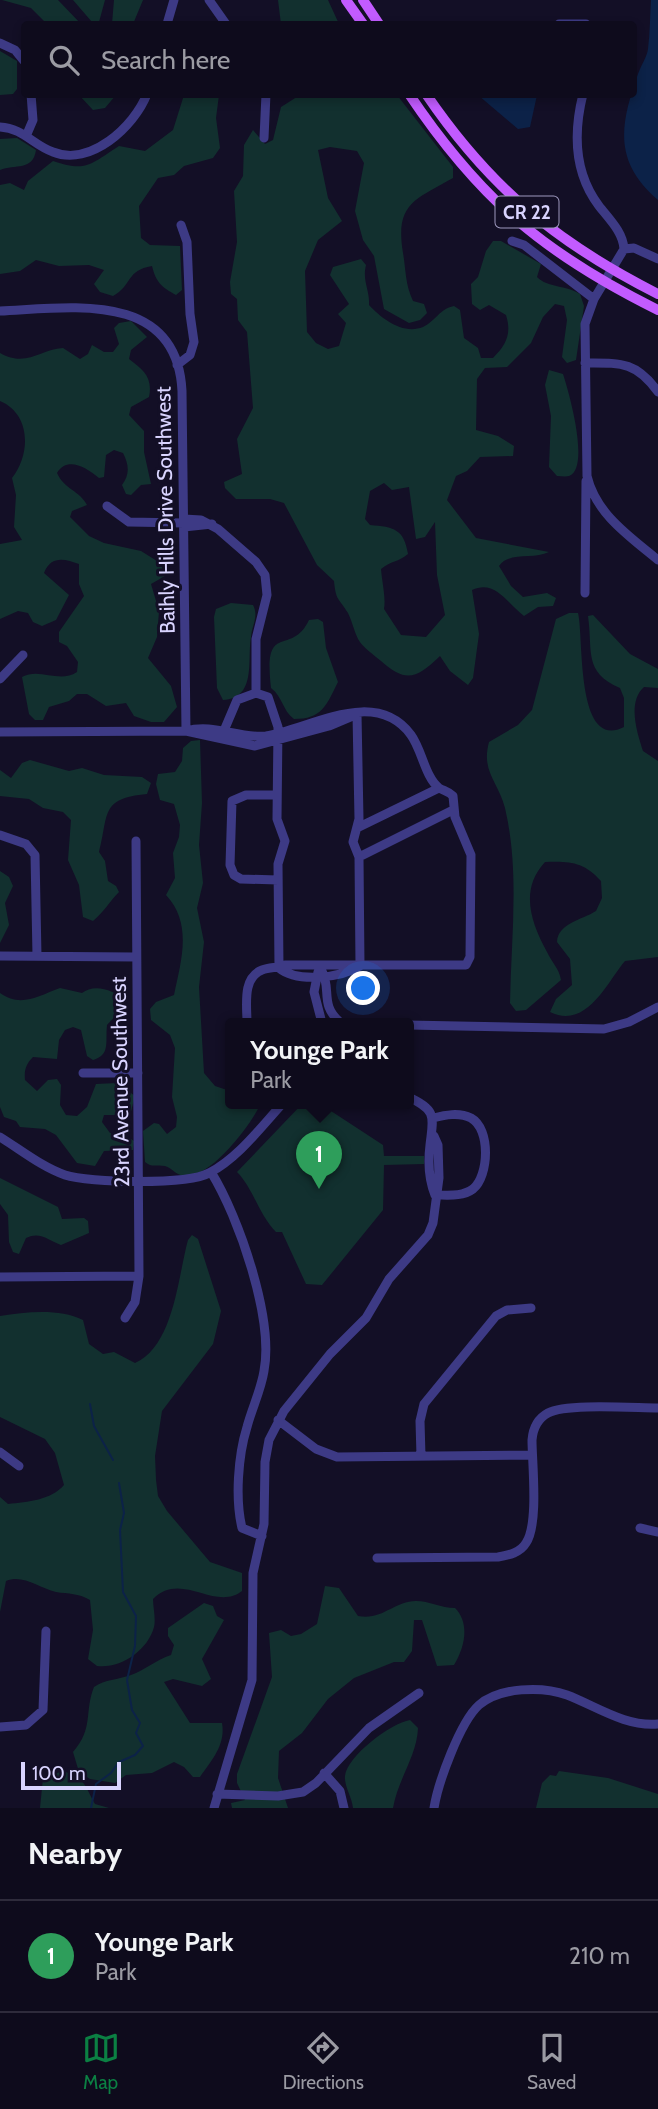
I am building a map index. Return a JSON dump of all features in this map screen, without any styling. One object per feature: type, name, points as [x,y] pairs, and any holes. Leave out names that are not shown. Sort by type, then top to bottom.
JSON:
[{"type":"main road","points":[[346,0],[361,21]]},
{"type":"main road","points":[[363,0],[377,21]]},
{"type":"main road","name":"CR 22","points":[[413,98],[449,151],[494,202],[554,251],[608,277],[658,294]]},
{"type":"main road","name":"CR 22","points":[[429,98],[463,147],[510,197],[608,277],[658,310]]},
{"type":"street","points":[[168,21],[174,0]]},
{"type":"street","points":[[209,0],[224,21]]},
{"type":"street","points":[[0,43],[15,50],[21,57]]},
{"type":"street","points":[[27,134],[33,120],[31,98]]},
{"type":"street","points":[[0,127],[27,134],[57,154],[84,153],[126,127],[144,98]]},
{"type":"street","points":[[264,138],[266,98]]},
{"type":"street","points":[[582,98],[577,127],[579,164],[590,193],[621,236],[624,249],[594,299],[585,324],[585,593]]},
{"type":"street","points":[[177,365],[190,355],[194,342],[187,242],[181,226]]},
{"type":"street","points":[[512,241],[524,245],[594,299]]},
{"type":"street","points":[[624,249],[634,248],[658,259]]},
{"type":"street","name":"Baihly Hills Drive Southwest","points":[[0,311],[86,307],[115,309],[150,326],[166,344],[177,365],[182,381],[187,731]]},
{"type":"street","points":[[585,363],[618,363],[636,369],[658,392]]},
{"type":"street","points":[[587,476],[593,496],[606,514],[658,560]]},
{"type":"street","points":[[107,506],[129,522],[184,523],[201,520],[212,524],[256,562],[265,575],[267,595],[256,639],[256,693]]},
{"type":"street","points":[[0,679],[23,655]]},
{"type":"street","points":[[223,735],[237,700],[256,693],[268,697],[272,704],[278,738],[277,819],[285,841],[278,864],[279,968]]},
{"type":"street","points":[[0,732],[187,731],[198,728],[223,735],[244,746],[357,714],[382,715],[404,727],[439,788],[453,796],[453,810],[471,855],[468,962],[460,965],[359,966],[350,972],[320,973],[285,965],[260,971],[251,978],[247,990],[247,1018]]},
{"type":"street","points":[[357,714],[358,828],[353,842],[359,858],[359,966]]},
{"type":"street","points":[[358,828],[439,788]]},
{"type":"street","points":[[277,795],[241,796],[232,801],[230,865],[234,875],[241,879],[278,880]]},
{"type":"street","points":[[359,858],[453,810]]},
{"type":"street","points":[[0,835],[26,844],[35,855],[37,956]]},
{"type":"street","name":"23rd Avenue Southwest","points":[[125,1318],[135,1302],[139,1276],[136,841]]},
{"type":"street","points":[[0,956],[136,957]]},
{"type":"street","points":[[320,973],[314,992],[321,1018]]},
{"type":"street","points":[[320,973],[326,1002],[336,1018]]},
{"type":"street","points":[[414,1025],[604,1029],[629,1022],[658,1007]]},
{"type":"street","points":[[83,1073],[138,1073]]},
{"type":"street","points":[[214,1808],[251,1690],[253,1573],[261,1536],[265,1457],[278,1420],[330,1354],[366,1318],[394,1272],[425,1240],[433,1223],[438,1145],[434,1136],[433,1118],[424,1105],[414,1100]]},
{"type":"street","points":[[0,1137],[69,1176],[139,1180],[191,1179],[211,1172],[233,1156],[277,1109]]},
{"type":"street","points":[[433,1118],[451,1115],[473,1119],[481,1128],[484,1140],[482,1175],[475,1187],[464,1193],[435,1195]]},
{"type":"street","points":[[211,1172],[229,1207],[266,1321],[264,1371],[245,1432],[240,1473],[242,1528],[261,1536]]},
{"type":"street","points":[[0,1277],[139,1276]]},
{"type":"street","points":[[421,1456],[421,1417],[430,1395],[496,1316],[507,1310],[531,1308]]},
{"type":"street","points":[[377,1558],[498,1557],[517,1552],[528,1541],[532,1527],[534,1428],[550,1411],[658,1408]]},
{"type":"street","points":[[278,1420],[310,1446],[330,1455],[532,1455]]},
{"type":"street","points":[[0,1452],[19,1466]]},
{"type":"street","points":[[640,1528],[658,1532]]},
{"type":"street","points":[[0,1727],[26,1725],[43,1710],[46,1631]]},
{"type":"street","points":[[434,1808],[467,1720],[488,1699],[544,1689],[565,1694],[633,1723],[658,1724]]},
{"type":"street","points":[[217,1794],[296,1794],[312,1787],[369,1728],[419,1693]]},
{"type":"street","points":[[324,1773],[338,1786],[344,1808]]},
{"type":"green space","points":[[2,0],[58,0],[78,21],[44,21],[31,8]]},
{"type":"green space","points":[[73,0],[105,0],[99,21],[91,21]]},
{"type":"green space","points":[[114,0],[143,0],[134,21],[112,21]]},
{"type":"green space","points":[[278,0],[328,0],[338,21],[281,21]]},
{"type":"green space","points":[[0,51],[17,61],[17,89],[13,94],[0,95]]},
{"type":"green space","points":[[82,98],[113,98],[105,108],[93,110]]},
{"type":"green space","points":[[183,98],[219,98],[216,118],[220,148],[213,158],[184,166],[174,175],[158,178],[139,206],[141,238],[150,245],[180,246],[182,290],[176,295],[157,280],[152,266],[138,271],[113,296],[100,292],[94,284],[104,270],[89,265],[59,266],[36,260],[20,271],[0,274],[0,185],[10,183],[24,190],[28,181],[53,161],[82,166],[119,146],[145,151],[173,130]]},
{"type":"green space","points":[[295,98],[399,98],[453,167],[453,178],[410,205],[402,224],[401,237],[408,289],[413,301],[424,304],[427,313],[420,320],[409,323],[384,309],[374,256],[363,240],[355,211],[364,163],[357,151],[330,147],[318,150],[328,198],[342,221],[318,240],[305,271],[307,332],[316,343],[328,349],[339,346],[346,323],[338,314],[349,304],[330,275],[333,267],[361,259],[366,265],[369,305],[380,315],[393,324],[415,329],[423,327],[454,306],[460,310],[464,338],[478,348],[481,358],[493,358],[508,334],[506,315],[489,305],[480,310],[472,304],[471,284],[478,277],[486,251],[493,241],[501,241],[541,264],[537,277],[541,281],[580,294],[584,306],[576,360],[567,363],[562,357],[567,320],[564,306],[555,304],[543,317],[531,343],[507,367],[485,368],[477,379],[476,430],[498,436],[514,446],[513,456],[480,457],[467,471],[456,476],[447,500],[476,538],[549,552],[515,557],[503,561],[499,566],[511,586],[523,597],[547,593],[556,598],[553,606],[538,607],[524,616],[494,590],[480,587],[472,590],[479,634],[473,678],[468,685],[450,671],[440,656],[424,670],[411,675],[397,673],[390,668],[358,639],[348,613],[337,596],[334,581],[317,565],[284,503],[270,499],[236,499],[225,488],[224,482],[242,474],[237,439],[253,408],[247,332],[238,320],[237,299],[231,294],[230,282],[237,242],[234,191],[243,176],[244,145],[253,130],[265,144],[273,140],[281,107]],"holes":[[[384,483],[392,490],[409,487],[416,539],[425,537],[435,522],[437,575],[445,615],[426,637],[401,635],[384,609],[381,569],[408,554],[404,539],[392,528],[370,525],[365,519],[370,491]]]},
{"type":"green space","points":[[17,138],[36,150],[34,157],[22,166],[0,170],[0,139]]},
{"type":"green space","points":[[131,321],[147,337],[131,350],[129,359],[146,375],[150,385],[149,397],[131,407],[129,415],[144,431],[144,452],[151,484],[141,485],[131,495],[126,494],[122,485],[128,469],[123,453],[114,450],[106,455],[104,477],[99,478],[83,467],[71,464],[57,473],[87,505],[72,511],[70,517],[89,536],[104,543],[141,551],[165,566],[165,576],[151,584],[159,611],[157,637],[148,658],[171,686],[177,707],[164,722],[151,722],[134,716],[126,703],[106,706],[87,694],[77,694],[69,701],[49,707],[43,720],[35,720],[29,714],[22,677],[29,674],[63,676],[77,672],[78,662],[67,646],[59,642],[59,632],[84,596],[79,584],[79,564],[64,560],[54,561],[44,573],[69,595],[56,620],[42,626],[33,622],[28,613],[18,611],[0,619],[0,544],[22,540],[14,527],[16,495],[12,478],[22,458],[25,435],[18,415],[0,401],[0,353],[18,359],[63,348],[80,359],[88,354],[92,345],[104,352],[113,352],[119,344],[114,328],[119,323]]},
{"type":"green space","points":[[549,370],[563,374],[576,428],[578,459],[575,470],[569,476],[557,476],[549,467],[551,416],[545,385]]},
{"type":"green space","points":[[231,603],[253,605],[255,617],[246,685],[234,698],[223,700],[217,688],[214,617],[216,609]]},
{"type":"green space","points":[[569,613],[578,613],[582,666],[589,708],[597,723],[608,730],[624,727],[624,698],[620,688],[608,682],[595,667],[588,616],[593,615],[630,654],[658,669],[658,688],[644,687],[639,693],[635,718],[643,751],[658,761],[658,957],[625,961],[595,1001],[575,1015],[563,1016],[550,1012],[556,999],[572,985],[570,959],[557,942],[558,936],[566,926],[596,911],[602,898],[601,881],[582,866],[569,863],[545,862],[537,872],[530,894],[532,917],[561,980],[526,1010],[516,1011],[510,1003],[513,881],[510,832],[502,799],[489,769],[487,752],[489,742],[518,725],[532,710],[556,619]]},
{"type":"green space","points":[[318,619],[323,622],[326,648],[338,682],[317,714],[294,719],[271,688],[271,654],[280,642],[302,631],[309,620]]},
{"type":"green space","points":[[200,740],[202,803],[199,845],[203,883],[197,908],[204,942],[199,987],[204,1073],[215,1086],[225,1089],[225,1109],[258,1109],[228,1150],[205,1169],[194,1175],[184,1176],[165,1166],[145,1162],[143,1131],[154,1123],[159,1124],[167,1134],[176,1127],[177,1117],[172,1097],[175,1048],[170,1035],[151,1020],[150,1009],[156,1002],[174,995],[182,956],[180,918],[166,895],[175,878],[173,853],[180,825],[174,804],[160,800],[156,784],[158,774],[175,772],[182,761],[183,748],[191,741]]},
{"type":"green space","points":[[30,760],[69,771],[82,768],[104,775],[142,777],[151,783],[147,794],[121,800],[109,811],[99,852],[105,861],[108,881],[116,886],[119,892],[93,921],[83,917],[79,885],[68,860],[71,820],[63,812],[43,808],[29,799],[0,796],[0,770],[11,778],[22,763]]},
{"type":"green space","points":[[0,871],[9,877],[13,886],[5,903],[9,925],[0,943]]},
{"type":"green space","points":[[60,988],[82,993],[92,988],[104,989],[125,1000],[121,1010],[107,1025],[106,1047],[99,1058],[93,1060],[87,1056],[81,1030],[73,1027],[65,1030],[59,1040],[57,1059],[33,1057],[25,1070],[25,1080],[37,1091],[48,1080],[57,1079],[61,1085],[60,1105],[66,1115],[77,1116],[87,1107],[96,1084],[117,1083],[135,1096],[130,1115],[104,1115],[102,1122],[110,1133],[125,1135],[134,1141],[133,1150],[104,1151],[95,1166],[77,1163],[56,1135],[45,1129],[20,1127],[16,1121],[4,1117],[0,1107],[0,993],[15,1000],[22,1000]]},
{"type":"green space","points":[[297,1109],[330,1109],[383,1145],[384,1156],[424,1156],[424,1164],[384,1165],[383,1210],[322,1285],[306,1284],[282,1232],[276,1232],[270,1225],[237,1172]]},
{"type":"green space","points":[[0,1178],[58,1207],[62,1219],[84,1218],[88,1221],[89,1233],[61,1245],[44,1237],[31,1236],[26,1238],[19,1254],[13,1252],[9,1242],[8,1215],[0,1204]]},
{"type":"green space","points":[[192,1235],[198,1239],[221,1311],[213,1344],[162,1411],[155,1456],[158,1496],[167,1511],[210,1562],[242,1573],[242,1591],[221,1597],[186,1589],[164,1591],[153,1599],[155,1624],[140,1650],[124,1661],[97,1666],[88,1659],[93,1630],[90,1600],[56,1592],[25,1580],[12,1579],[6,1581],[0,1612],[0,1497],[8,1504],[31,1501],[53,1494],[64,1485],[55,1453],[45,1439],[0,1417],[0,1316],[42,1312],[74,1316],[83,1320],[89,1344],[103,1354],[114,1352],[135,1363],[148,1354],[166,1326],[188,1240]]},
{"type":"green space","points":[[325,1586],[339,1588],[358,1616],[374,1616],[401,1604],[416,1601],[455,1608],[464,1628],[458,1658],[454,1665],[437,1666],[422,1620],[414,1620],[412,1651],[404,1662],[394,1662],[354,1678],[328,1699],[302,1733],[279,1751],[278,1778],[288,1808],[232,1808],[231,1803],[245,1800],[237,1783],[237,1774],[272,1677],[269,1633],[281,1630],[291,1636],[301,1634],[317,1624]]},
{"type":"green space","points":[[204,1603],[213,1606],[217,1616],[224,1620],[202,1659],[211,1679],[202,1686],[173,1679],[164,1682],[190,1723],[222,1723],[220,1746],[200,1777],[193,1777],[184,1767],[174,1762],[152,1773],[126,1775],[115,1783],[90,1779],[79,1772],[73,1752],[84,1735],[94,1687],[136,1673],[171,1655],[174,1645],[168,1636],[168,1628]]},
{"type":"green space","points":[[410,1720],[418,1728],[417,1738],[393,1808],[353,1808],[345,1776],[353,1759],[392,1727]]},
{"type":"green space","points":[[63,1771],[81,1780],[95,1804],[109,1808],[40,1808],[43,1778]]},
{"type":"green space","points":[[559,1771],[608,1778],[658,1794],[658,1808],[536,1808],[542,1783],[550,1775],[556,1776]]},
{"type":"water","points":[[651,0],[658,0],[658,200],[633,171],[624,142],[627,110],[630,98],[637,98],[637,77],[648,49]]},
{"type":"water","points":[[482,98],[536,98],[530,127],[518,129]]},
{"type":"waterway","points":[[90,1404],[94,1426],[113,1460]]},
{"type":"waterway","points":[[91,1808],[96,1784],[111,1773],[119,1762],[135,1755],[143,1746],[136,1733],[140,1723],[132,1710],[127,1680],[135,1646],[136,1616],[123,1592],[120,1530],[124,1513],[119,1483]]},
{"type":"place","name":"Younge Park","points":[[319,1189]]}]
